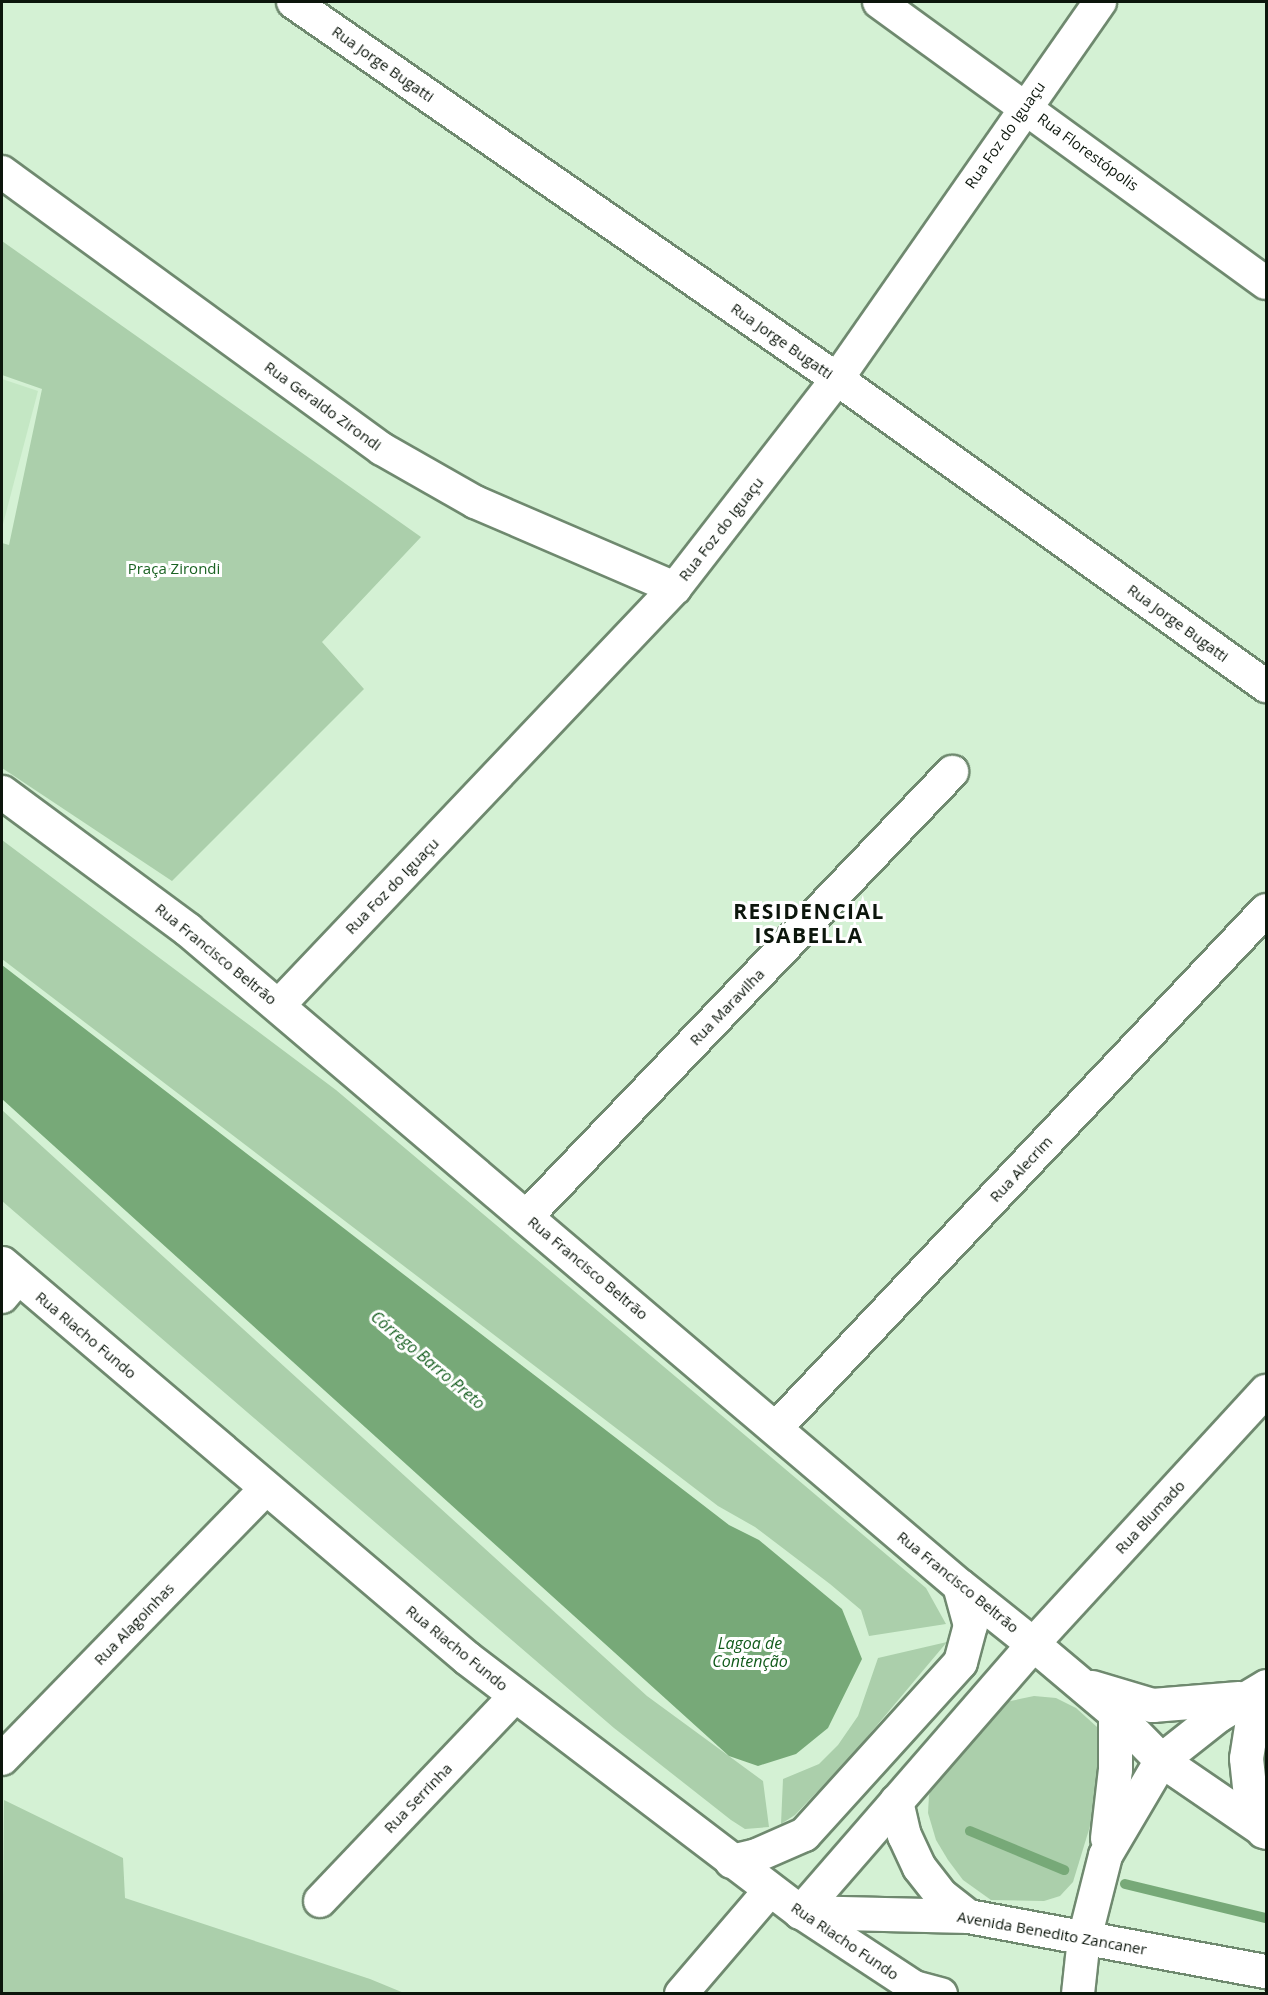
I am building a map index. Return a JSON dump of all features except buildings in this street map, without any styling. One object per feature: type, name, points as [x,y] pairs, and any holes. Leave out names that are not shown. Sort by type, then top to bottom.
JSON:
[{"type":"main road","name":"Rua Francisco Beltrão","points":[[2,792],[188,929],[279,1005],[959,1585],[1080,1683],[1161,1760]]},
{"type":"main road","name":"Rua Riacho Fundo","points":[[7,1279],[266,1488],[516,1695],[800,1912]]},
{"type":"main road","points":[[731,1861],[756,1856],[804,1834],[960,1662],[970,1625],[959,1585]]},
{"type":"main road","points":[[800,1912],[1033,1644]]},
{"type":"main road","points":[[1080,1683],[1152,1705],[1260,1690]]},
{"type":"main road","points":[[1105,1855],[1161,1760],[1260,1690]]},
{"type":"main road","points":[[1260,1690],[1246,1758],[1250,1796],[1265,1831]]},
{"type":"main road","points":[[1084,1938],[1105,1855],[1115,1769],[1114,1713]]},
{"type":"main road","points":[[1161,1760],[1265,1831]]},
{"type":"main road","points":[[896,1801],[904,1835],[919,1867],[940,1894],[968,1916]]},
{"type":"main road","name":"Avenida Benedito Zancaner","points":[[800,1912],[968,1916],[1266,1971]]},
{"type":"street","name":"Rua Jorge Bugatti","points":[[293,2],[837,379],[1266,686]]},
{"type":"street","name":"Rua Florestópolis","points":[[879,2],[1266,282]]},
{"type":"street","name":"Rua Foz do Iguaçu","points":[[279,1005],[675,588],[837,379],[1024,106],[1100,2]]},
{"type":"street","name":"Rua Geraldo Zirondi","points":[[2,172],[382,449],[476,502],[675,588]]},
{"type":"street","name":"Rua Maravilha","points":[[526,1216],[952,772]]},
{"type":"street","name":"Rua Alecrim","points":[[776,1428],[1266,910]]},
{"type":"street","name":"Rua Blumado","points":[[1033,1644],[1266,1391]]},
{"type":"street","name":"Rua Alagoinhas","points":[[2,1759],[266,1488]]},
{"type":"street","name":"Rua Serrinha","points":[[320,1901],[516,1695]]},
{"type":"street","points":[[681,1994],[770,1890]]},
{"type":"street","name":"Rua Riacho Fundo","points":[[800,1912],[914,1987],[941,1994]]},
{"type":"street","points":[[1078,1994],[1084,1938]]},
{"type":"shaded area","points":[[2,379],[38,391],[2,528]]},
{"type":"green space","name":"Praça Zirondi","points":[[2,241],[421,537],[322,642],[364,689],[172,881],[2,768],[2,543],[9,545],[42,389],[2,375]]},
{"type":"green space","points":[[2,840],[336,1090],[926,1588],[946,1624],[869,1636],[861,1610],[830,1584],[755,1527],[718,1506],[2,959]]},
{"type":"green space","points":[[2,1110],[647,1696],[763,1781],[769,1827],[745,1829],[614,1728],[2,1201]]},
{"type":"green space","points":[[947,1642],[852,1755],[795,1815],[781,1824],[783,1779],[819,1764],[838,1745],[858,1716],[878,1658]]},
{"type":"green space","points":[[1034,1696],[1056,1698],[1076,1708],[1107,1736],[1105,1777],[1073,1882],[1060,1896],[1044,1901],[991,1900],[963,1880],[936,1840],[928,1813],[929,1795],[941,1766],[1001,1703]]},
{"type":"green space","points":[[4,1800],[123,1858],[125,1898],[370,1979],[404,1993],[2,1993]]},
{"type":"water","name":"Lagoa de Contenção","points":[[2,965],[729,1525],[759,1540],[842,1609],[862,1659],[828,1728],[796,1754],[758,1766],[729,1756],[2,1099]]},
{"type":"waterway","points":[[970,1831],[1064,1870]]},
{"type":"waterway","name":"Córrego Barro Preto","points":[[1125,1884],[1266,1918]]},
{"type":"district","name":"RESIDENCIAL ISABELLA","points":[[809,923]]}]
